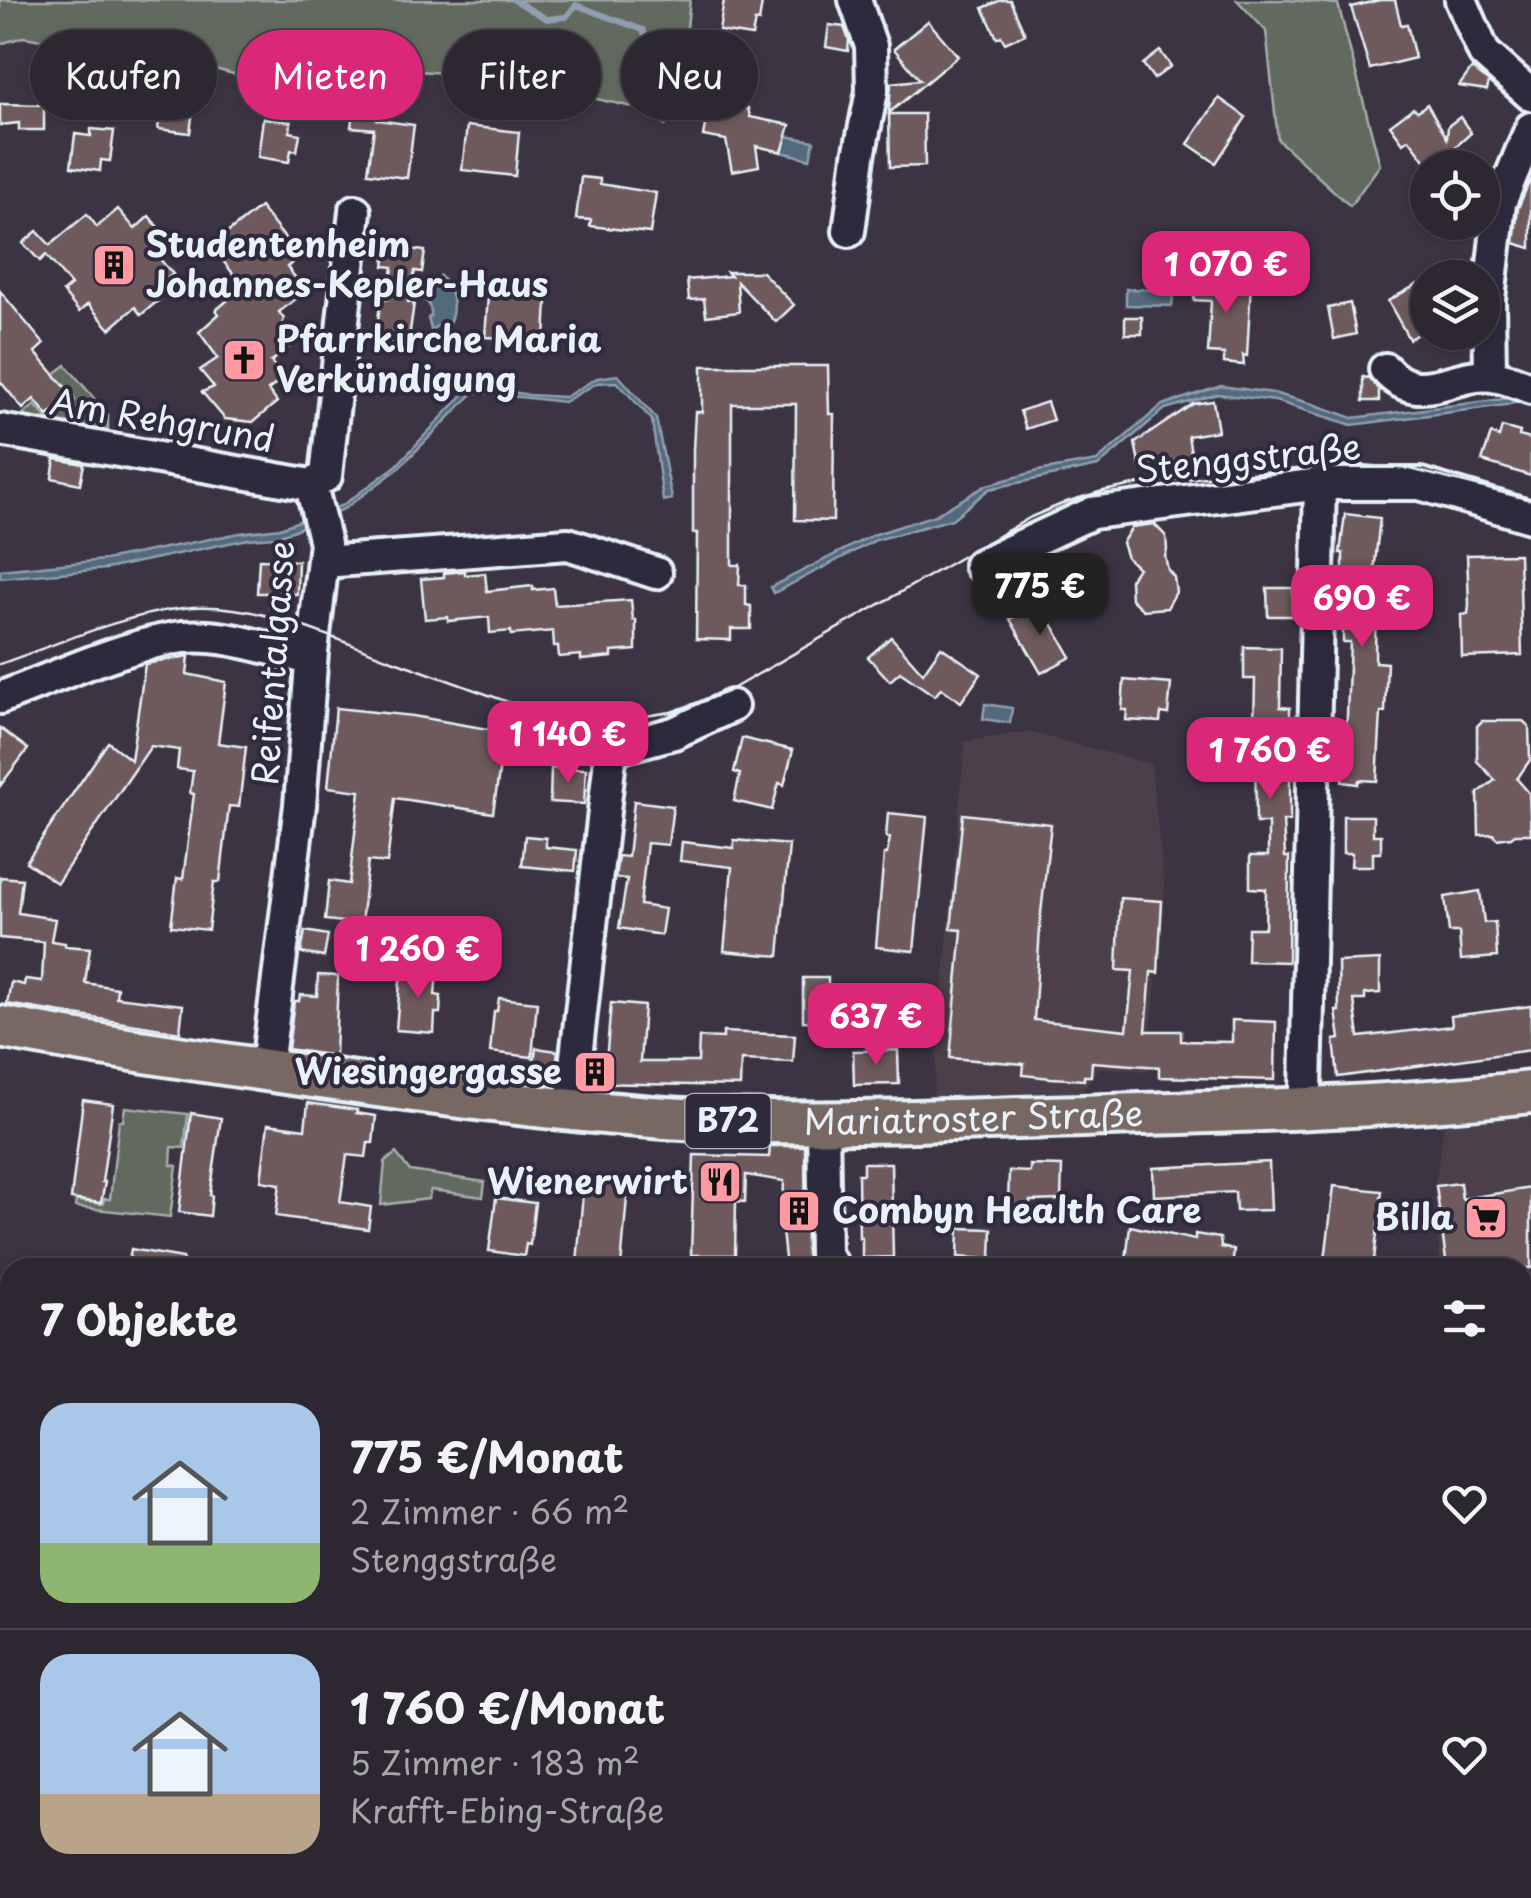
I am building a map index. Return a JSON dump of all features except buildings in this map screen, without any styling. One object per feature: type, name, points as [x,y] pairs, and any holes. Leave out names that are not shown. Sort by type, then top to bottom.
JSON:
[{"type":"main road","name":"Mariatroster Straße","points":[[0,1026],[421,1092],[568,1110],[760,1122],[1150,1115],[1531,1092]]},
{"type":"street","points":[[849,232],[872,92],[871,46],[855,0]]},
{"type":"street","points":[[1460,0],[1484,53],[1531,95]]},
{"type":"street","points":[[1385,369],[1393,378],[1414,388],[1510,381],[1489,299],[1500,203],[1531,128]]},
{"type":"street","points":[[314,495],[326,476],[356,211]]},
{"type":"street","name":"Am Rehgrund","points":[[0,430],[314,495]]},
{"type":"street","points":[[1304,1108],[1320,484]]},
{"type":"street","name":"Stenggstraße","points":[[980,565],[1092,513],[1320,484],[1420,484],[1531,517]]},
{"type":"street","name":"Reifentalgasse","points":[[262,1070],[268,1058],[300,806],[324,552],[314,495]]},
{"type":"street","points":[[324,552],[568,544],[656,573]]},
{"type":"street","points":[[0,698],[127,650],[184,637],[221,639],[312,660]]},
{"type":"street","points":[[568,1110],[611,750],[674,734],[732,706]]},
{"type":"street","points":[[824,1122],[828,1258]]},
{"type":"shaded area","points":[[1028,732],[1151,764],[1165,895],[1147,1071],[1098,1068],[1076,1101],[933,1099],[965,741]]},
{"type":"shaded area","points":[[1531,1114],[1531,1258],[1439,1258],[1435,1183],[1444,1125]]},
{"type":"green space","points":[[0,0],[690,0],[687,30],[621,30],[621,104],[601,100],[601,30],[443,30],[443,73],[423,71],[423,30],[237,30],[237,75],[217,70],[217,30],[30,30],[30,38],[0,44]]},
{"type":"green space","points":[[1237,0],[1338,4],[1380,165],[1350,206],[1278,140],[1266,31]]},
{"type":"green space","points":[[66,365],[108,415],[108,429],[99,436],[35,428],[24,414],[35,405],[49,421],[75,400],[54,374]]},
{"type":"green space","points":[[125,1107],[188,1114],[184,1148],[172,1147],[171,1165],[177,1166],[170,1217],[75,1207],[76,1201],[103,1204],[104,1199],[110,1199],[119,1121],[123,1121]]},
{"type":"green space","points":[[396,1153],[410,1171],[485,1182],[483,1197],[431,1190],[428,1199],[381,1205],[385,1162]]},
{"type":"water","points":[[786,136],[814,141],[810,159],[782,152]]},
{"type":"water","points":[[440,276],[451,293],[452,312],[448,325],[431,330],[430,306],[419,297],[421,293],[431,295]]},
{"type":"water","points":[[1126,289],[1174,290],[1172,306],[1126,305]]},
{"type":"water","points":[[618,375],[656,418],[672,499],[663,501],[652,420],[617,382],[597,383],[564,402],[474,392],[398,469],[344,509],[292,531],[106,569],[0,578],[0,570],[105,560],[280,528],[343,505],[396,466],[472,385],[565,397],[597,378]]},
{"type":"water","points":[[1221,386],[1273,393],[1353,418],[1511,398],[1531,390],[1522,401],[1506,405],[1352,425],[1275,401],[1218,394],[1165,409],[1098,466],[989,489],[952,519],[876,540],[774,593],[771,587],[873,535],[935,515],[987,485],[1097,461],[1162,405]]},
{"type":"water","points":[[985,704],[1012,708],[1010,723],[983,719]]},
{"type":"water","points":[[897,985],[927,987],[926,1000],[896,998]]},
{"type":"waterway","points":[[514,0],[547,19],[566,17],[576,5],[643,30],[650,51],[648,72],[665,124]]},
{"type":"tram line","points":[[0,664],[137,617],[183,608],[236,609],[288,622],[547,716],[576,720],[639,717],[671,712],[727,692],[1031,517],[1103,491],[1150,482],[1361,465],[1411,469],[1531,500]]},
{"type":"place","name":"Studentenheim Johannes-Kepler-Haus","points":[[114,265]]},
{"type":"place","name":"Pfarrkirche Maria Verkündigung","points":[[244,360]]},
{"type":"place","name":"Wiesingergasse","points":[[595,1072]]},
{"type":"place","name":"Wienerwirt","points":[[720,1182]]},
{"type":"place","name":"Combyn Health Care","points":[[799,1211]]},
{"type":"place","name":"Billa","points":[[1486,1218]]}]
